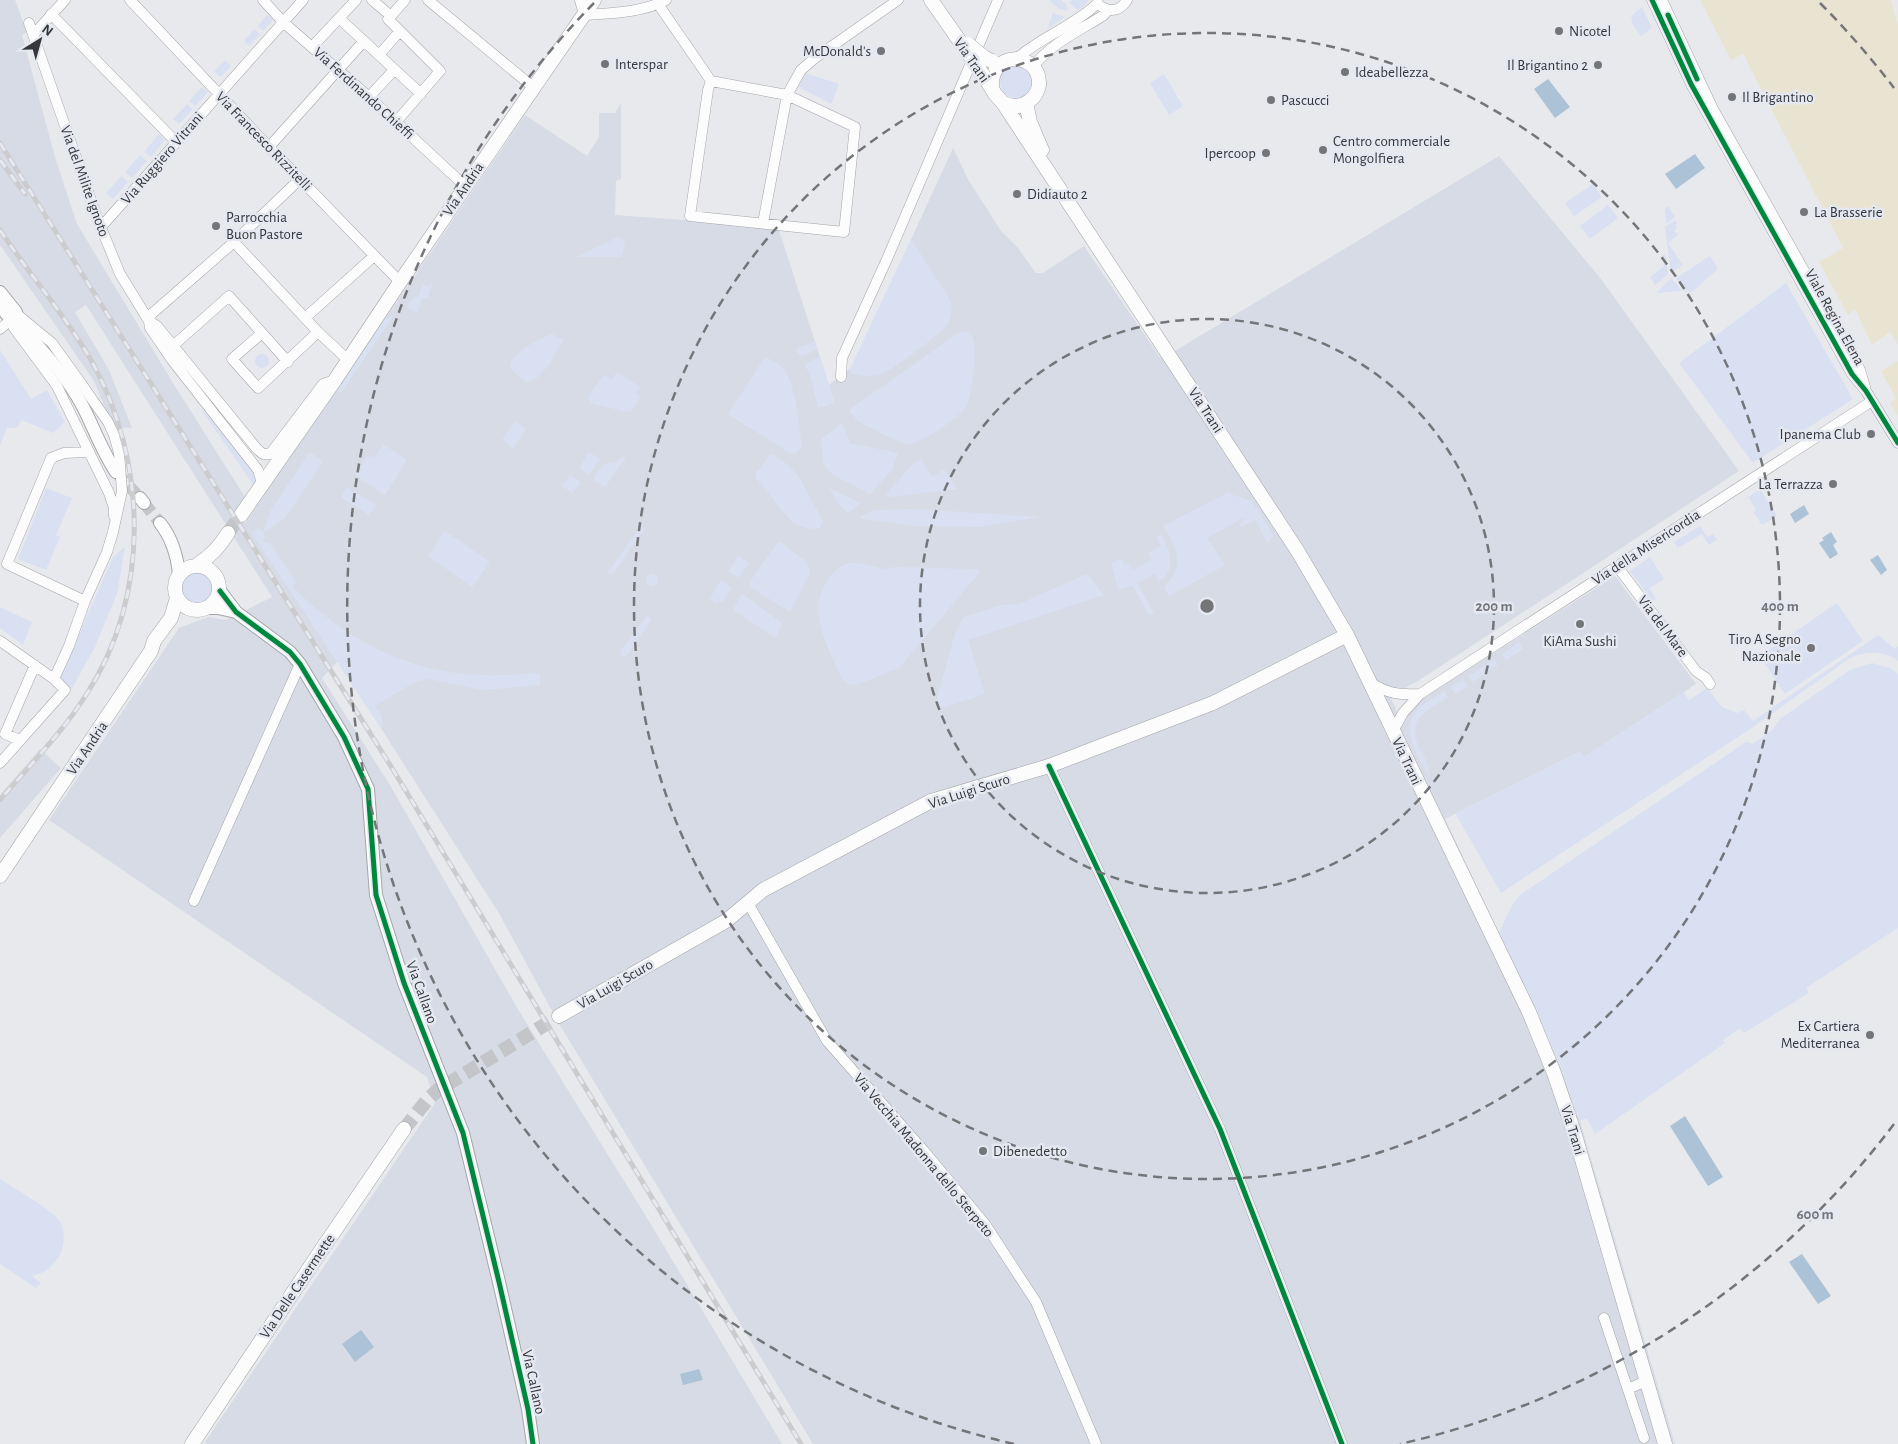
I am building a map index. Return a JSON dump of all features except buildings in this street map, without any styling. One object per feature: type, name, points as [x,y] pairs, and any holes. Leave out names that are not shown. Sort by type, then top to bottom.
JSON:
[{"type":"main road","name":"Via Andria","points":[[240,515],[336,380],[465,186],[594,0]]},
{"type":"main road","name":"Via Trani","points":[[931,0],[959,38],[998,99],[1004,103],[1061,192],[1152,327],[1297,550],[1347,635],[1529,1012],[1554,1073],[1574,1132],[1665,1444]]},
{"type":"main road","name":"Via Trani","points":[[959,38],[984,58],[996,62],[1016,59]]},
{"type":"main road","points":[[1004,103],[1015,106],[1026,104],[1038,90],[1038,78],[1033,67],[1022,60],[1016,59]]},
{"type":"main road","name":"Via Trani","points":[[992,88],[996,62]]},
{"type":"main road","name":"Via Trani","points":[[1026,104],[1030,122],[1061,192]]},
{"type":"main road","points":[[214,574],[215,562],[220,547],[228,534]]},
{"type":"main road","points":[[195,566],[207,568],[214,574],[218,580],[220,591],[215,601],[206,608],[197,610],[188,608],[177,598],[175,589],[179,574],[195,566],[220,547]]},
{"type":"main road","name":"Via Andria","points":[[0,876],[151,652],[154,641],[171,618],[177,598]]},
{"type":"main road","name":"Via Andria","points":[[171,618],[188,608]]},
{"type":"main road","name":"Via Luigi Scuro","points":[[559,1016],[726,920],[763,890],[931,801],[1048,766],[1213,704],[1347,635]]},
{"type":"main road","name":"Via Delle Casermette","points":[[192,1444],[322,1248],[404,1129]]},
{"type":"street","points":[[34,34],[65,0]]},
{"type":"street","name":"Via Francesco Rizzitelli","points":[[130,0],[400,282]]},
{"type":"street","name":"Via Ferdinando Chieffi","points":[[263,0],[282,22],[369,97],[465,186]]},
{"type":"street","name":"Via Ruggiero Vitrani","points":[[101,227],[218,93],[303,0]]},
{"type":"street","points":[[312,47],[356,0]]},
{"type":"street","points":[[372,0],[391,16]]},
{"type":"street","points":[[396,122],[440,71],[388,20],[405,0]]},
{"type":"street","points":[[428,0],[533,87]]},
{"type":"street","points":[[580,0],[584,16],[622,12],[662,2],[711,82],[787,95],[855,128],[844,232],[690,216],[708,90],[711,82]]},
{"type":"street","points":[[763,223],[787,95],[801,70],[815,58],[898,0]]},
{"type":"street","points":[[841,376],[842,358],[891,250],[998,0]]},
{"type":"street","points":[[1033,67],[1051,48],[1104,15],[1108,10],[1122,7],[1126,0]]},
{"type":"street","name":"Viale Regina Elena","points":[[1652,0],[1691,84],[1710,111]]},
{"type":"street","name":"Viale Regina Elena","points":[[1662,0],[1710,111],[1782,241],[1860,370],[1866,391],[1898,443]]},
{"type":"street","points":[[1016,59],[1026,50],[1088,13],[1098,1],[1108,10]]},
{"type":"street","points":[[51,14],[176,142]]},
{"type":"street","points":[[339,18],[420,94]]},
{"type":"street","name":"Via del Milite Ignoto","points":[[29,23],[101,227],[120,274],[148,320],[150,328],[172,360],[258,470],[262,483]]},
{"type":"street","points":[[378,55],[400,31]]},
{"type":"street","points":[[269,147],[364,42]]},
{"type":"street","points":[[369,97],[394,70]]},
{"type":"street","points":[[148,320],[300,179]]},
{"type":"street","points":[[234,242],[318,332],[348,360]]},
{"type":"street","points":[[305,318],[374,256]]},
{"type":"street","points":[[0,292],[16,321],[52,343],[104,416],[114,435],[119,453],[122,491],[113,532],[107,552],[54,679]]},
{"type":"street","points":[[173,346],[229,296],[288,362]]},
{"type":"street","points":[[0,306],[16,321],[68,383],[81,402],[116,472]]},
{"type":"street","name":"Via del Milite Ignoto","points":[[148,320],[157,326],[257,448],[264,454],[270,454]]},
{"type":"street","points":[[0,329],[16,321]]},
{"type":"street","points":[[16,321],[14,328],[57,386],[109,493],[114,508],[113,532]]},
{"type":"street","points":[[262,333],[232,359],[258,388],[318,332]]},
{"type":"street","name":"Via Andria","points":[[270,454],[323,384],[336,380]]},
{"type":"street","name":"Via della Misericordia","points":[[1393,731],[1404,713],[1420,694],[1872,401]]},
{"type":"street","points":[[85,601],[7,564],[51,458],[64,453],[88,452]]},
{"type":"street","points":[[160,522],[176,551],[179,574]]},
{"type":"street","points":[[176,551],[195,566]]},
{"type":"street","name":"Via del Mare","points":[[1617,566],[1696,670],[1710,684]]},
{"type":"street","name":"Via Callano","points":[[220,591],[236,612],[290,652],[300,664],[344,737],[368,789],[376,895],[404,983],[463,1133],[502,1292],[528,1409],[533,1444]]},
{"type":"street","name":"Via Callano","points":[[206,608],[218,608],[236,612]]},
{"type":"street","points":[[0,641],[54,679],[65,690],[0,763]]},
{"type":"street","points":[[194,901],[300,664]]},
{"type":"street","points":[[20,740],[5,734],[35,665]]},
{"type":"street","points":[[1368,681],[1396,695],[1420,694]]},
{"type":"street","points":[[1048,766],[1220,1129],[1342,1444]]},
{"type":"street","name":"Via Vecchia Madonna dello Sterpeto","points":[[748,903],[827,1042],[924,1151],[985,1224],[1036,1302],[1096,1444]]},
{"type":"street","points":[[1604,1318],[1644,1438]]},
{"type":"street","points":[[1628,1389],[1646,1381]]},
{"type":"shaded area","points":[[0,0],[15,0],[27,32],[22,35],[55,157],[77,224],[173,383],[245,497],[236,512],[245,523],[525,115],[587,156],[599,137],[599,113],[615,113],[621,103],[621,179],[616,181],[615,215],[779,230],[829,385],[853,366],[953,148],[969,181],[1001,231],[1018,248],[1036,273],[1043,273],[1084,246],[1159,356],[1163,358],[1499,156],[1601,279],[1739,471],[1418,681],[1390,696],[1403,726],[1408,714],[1418,701],[1615,576],[1696,684],[1584,757],[1580,752],[1445,819],[1558,1060],[1580,1121],[1675,1444],[813,1444],[558,1022],[500,915],[338,661],[322,678],[390,785],[519,1011],[652,1226],[782,1444],[207,1444],[205,1442],[435,1103],[427,1077],[49,820],[179,628],[208,617],[226,620],[272,597],[86,305],[75,312],[109,370],[132,428],[113,427],[94,381],[0,245]]},
{"type":"shaded area","points":[[1049,0],[1061,0],[1066,4],[1068,11],[1059,9]]},
{"type":"shaded area","points":[[1071,0],[1088,0],[1078,10],[1069,3]]},
{"type":"shaded area","points":[[1642,7],[1652,28],[1641,36],[1633,25],[1631,18]]},
{"type":"shaded area","points":[[1053,13],[1065,17],[1047,29]]},
{"type":"shaded area","points":[[267,15],[273,20],[263,31],[258,26]]},
{"type":"shaded area","points":[[254,29],[260,34],[249,46],[244,41]]},
{"type":"shaded area","points":[[225,60],[231,66],[221,77],[214,72]]},
{"type":"shaded area","points":[[1016,66],[1022,67],[1027,71],[1031,76],[1031,88],[1027,93],[1022,97],[1016,98],[1010,97],[1005,93],[1001,88],[1000,82],[1001,76],[1005,71],[1010,67]]},
{"type":"shaded area","points":[[805,73],[839,84],[831,104],[799,87]]},
{"type":"shaded area","points":[[1164,74],[1183,106],[1169,115],[1150,83]]},
{"type":"shaded area","points":[[1548,79],[1570,107],[1555,118],[1534,89]]},
{"type":"shaded area","points":[[202,87],[208,92],[195,106],[189,101]]},
{"type":"shaded area","points":[[187,104],[193,109],[179,124],[173,119]]},
{"type":"shaded area","points":[[159,134],[165,140],[151,157],[144,152]]},
{"type":"shaded area","points":[[1695,154],[1705,168],[1676,189],[1665,174]]},
{"type":"shaded area","points":[[140,155],[147,161],[132,178],[125,172]]},
{"type":"shaded area","points":[[121,176],[128,182],[113,199],[106,193]]},
{"type":"shaded area","points":[[1593,184],[1602,197],[1574,216],[1565,203]]},
{"type":"shaded area","points":[[1608,205],[1618,218],[1590,239],[1580,226]]},
{"type":"shaded area","points":[[1668,206],[1675,217],[1666,224],[1665,209]]},
{"type":"shaded area","points":[[1675,220],[1677,228],[1674,230],[1678,235],[1668,243],[1683,265],[1671,273],[1665,227]]},
{"type":"shaded area","points":[[618,237],[625,240],[623,254],[620,257],[576,257]]},
{"type":"shaded area","points":[[911,239],[951,301],[948,324],[927,343],[882,374],[867,376],[852,373],[850,369]]},
{"type":"shaded area","points":[[1665,254],[1668,275],[1655,285],[1650,277],[1664,266],[1662,256]]},
{"type":"shaded area","points":[[1710,256],[1718,269],[1692,292],[1686,291],[1676,278]]},
{"type":"shaded area","points":[[1671,278],[1682,291],[1656,293]]},
{"type":"shaded area","points":[[430,283],[432,284],[428,299],[422,298],[418,313],[408,309],[407,306],[411,300],[416,296],[419,297],[422,285],[429,287]]},
{"type":"shaded area","points":[[1786,283],[1853,399],[1753,463],[1679,363]]},
{"type":"shaded area","points":[[394,315],[341,393],[336,390],[386,317]]},
{"type":"shaded area","points":[[960,332],[968,332],[973,338],[975,351],[971,391],[964,410],[940,429],[922,440],[908,444],[859,422],[849,411]]},
{"type":"shaded area","points":[[552,334],[563,340],[539,376],[527,382],[512,371],[511,364],[513,358],[533,343]]},
{"type":"shaded area","points":[[815,342],[817,350],[802,356],[795,351],[799,347]]},
{"type":"shaded area","points":[[0,350],[31,399],[47,390],[65,422],[53,433],[22,420],[16,428],[7,428],[0,445]]},
{"type":"shaded area","points":[[262,354],[267,356],[269,361],[267,366],[262,368],[257,366],[255,361],[257,356]]},
{"type":"shaded area","points":[[765,357],[782,368],[791,386],[802,446],[795,454],[790,453],[728,414]]},
{"type":"shaded area","points":[[820,357],[835,403],[818,408],[811,379],[805,364]]},
{"type":"shaded area","points":[[617,372],[640,387],[636,393],[641,397],[631,411],[627,412],[590,403],[588,399],[588,396],[604,375],[612,379]]},
{"type":"shaded area","points":[[200,406],[257,477],[254,486],[205,415]]},
{"type":"shaded area","points":[[515,421],[526,429],[513,448],[502,440]]},
{"type":"shaded area","points":[[842,423],[850,443],[898,453],[892,470],[870,494],[835,476],[823,462],[821,439]]},
{"type":"shaded area","points":[[383,444],[407,460],[385,495],[355,475],[368,455],[374,458]]},
{"type":"shaded area","points":[[310,452],[323,461],[286,517],[263,533],[271,510]]},
{"type":"shaded area","points":[[589,452],[600,459],[589,475],[579,468]]},
{"type":"shaded area","points":[[770,454],[780,459],[796,473],[823,520],[820,528],[809,528],[791,521],[756,478],[756,472]]},
{"type":"shaded area","points":[[626,457],[605,487],[593,479],[604,465],[610,462],[614,463]]},
{"type":"shaded area","points":[[921,459],[932,477],[944,469],[957,489],[889,497],[886,494],[912,465]]},
{"type":"shaded area","points":[[570,475],[581,482],[572,493],[562,486]]},
{"type":"shaded area","points":[[347,487],[376,505],[369,515],[341,497]]},
{"type":"shaded area","points":[[46,488],[72,498],[56,535],[60,537],[46,570],[18,559]]},
{"type":"shaded area","points":[[829,488],[861,503],[848,513],[839,504]]},
{"type":"shaded area","points":[[1760,489],[1777,516],[1762,525],[1753,512],[1756,510],[1749,498],[1742,501]]},
{"type":"shaded area","points":[[1227,493],[1252,501],[1274,536],[1267,542],[1255,520],[1241,527],[1239,524],[1244,521],[1243,518],[1207,538],[1225,565],[1169,596],[1164,587],[1175,572],[1177,557],[1172,542],[1163,526]]},
{"type":"shaded area","points":[[1804,505],[1809,514],[1795,523],[1790,514]]},
{"type":"shaded area","points":[[913,509],[1040,517],[981,527],[916,526],[862,519],[860,517],[874,510]]},
{"type":"shaded area","points":[[641,526],[645,529],[612,575],[608,572]]},
{"type":"shaded area","points":[[1700,526],[1707,537],[1713,534],[1717,540],[1709,545],[1702,534],[1678,548],[1674,542]]},
{"type":"shaded area","points":[[260,528],[265,537],[263,540],[266,543],[269,542],[297,583],[293,587],[334,622],[379,650],[428,668],[455,673],[504,675],[540,673],[540,685],[483,690],[429,679],[415,682],[375,706],[382,716],[382,730],[251,532]]},
{"type":"shaded area","points":[[445,531],[490,562],[472,587],[428,556]]},
{"type":"shaded area","points":[[1831,532],[1837,542],[1833,545],[1838,554],[1830,559],[1819,543],[1824,540],[1822,538]]},
{"type":"shaded area","points":[[1161,535],[1167,546],[1170,559],[1170,565],[1165,577],[1159,581],[1155,574],[1137,583],[1154,613],[1149,615],[1133,586],[1118,590],[1111,562],[1122,559],[1125,565],[1128,563],[1133,570],[1151,560],[1148,553],[1161,546],[1157,537]]},
{"type":"shaded area","points":[[778,542],[807,562],[810,573],[790,612],[750,587],[749,583]]},
{"type":"shaded area","points":[[125,547],[117,594],[94,649],[71,690],[60,677],[113,557]]},
{"type":"shaded area","points":[[1878,555],[1887,570],[1881,575],[1870,560]]},
{"type":"shaded area","points":[[738,556],[749,563],[739,578],[728,571]]},
{"type":"shaded area","points":[[1650,557],[1664,579],[1650,588],[1656,599],[1652,601],[1630,571]]},
{"type":"shaded area","points":[[849,563],[859,563],[883,569],[896,567],[977,569],[980,572],[899,668],[859,684],[849,685],[842,679],[826,644],[819,619],[819,607],[821,595],[828,579],[836,570]]},
{"type":"shaded area","points":[[197,571],[209,576],[214,588],[209,600],[197,605],[185,600],[180,588],[185,576]]},
{"type":"shaded area","points":[[650,574],[654,574],[658,580],[654,586],[650,586],[646,582],[646,578]]},
{"type":"shaded area","points":[[1088,575],[1104,595],[968,640],[985,694],[942,708],[938,706],[936,702],[955,633],[964,617],[1001,605],[1019,604]]},
{"type":"shaded area","points":[[721,580],[732,588],[723,601],[715,603],[710,598]]},
{"type":"shaded area","points":[[741,595],[744,595],[782,623],[776,638],[733,610]]},
{"type":"shaded area","name":"Tiro A Segno Nazionale","points":[[1837,603],[1863,641],[1785,694],[1760,656]]},
{"type":"shaded area","points":[[0,607],[32,622],[23,645],[0,628]]},
{"type":"shaded area","points":[[647,616],[651,618],[650,622],[629,653],[625,657],[622,656],[620,654],[622,649]]},
{"type":"shaded area","points":[[1878,635],[1895,649],[1898,646],[1898,661],[1881,653],[1868,653],[1850,658],[1753,727],[1501,893],[1455,813],[1581,752],[1584,757],[1683,692],[1689,700],[1707,688],[1722,707],[1737,713],[1744,710],[1753,721]]},
{"type":"shaded area","points":[[1519,642],[1523,649],[1506,660],[1502,654]]},
{"type":"shaded area","points":[[1494,659],[1498,665],[1473,682],[1469,676]]},
{"type":"shaded area","points":[[1872,663],[1890,668],[1898,674],[1898,928],[1806,988],[1809,993],[1744,1033],[1740,1028],[1723,1040],[1725,1043],[1595,1134],[1587,1118],[1580,1121],[1558,1059],[1499,933],[1512,905],[1520,895],[1746,742],[1753,744],[1773,729],[1780,719],[1850,670]]},
{"type":"shaded area","points":[[1463,679],[1467,686],[1455,694],[1451,687]]},
{"type":"shaded area","points":[[1444,691],[1448,697],[1432,707],[1416,724],[1416,740],[1427,763],[1429,776],[1415,751],[1410,734],[1410,725],[1412,717],[1418,709]]},
{"type":"shaded area","points":[[40,749],[61,768],[0,838],[0,795]]},
{"type":"shaded area","points":[[1685,1116],[1723,1177],[1708,1186],[1670,1126]]},
{"type":"shaded area","points":[[0,1179],[46,1208],[61,1223],[64,1238],[61,1252],[51,1267],[32,1276],[41,1283],[36,1288],[0,1264]]},
{"type":"shaded area","points":[[1802,1254],[1831,1296],[1818,1304],[1789,1262]]},
{"type":"shaded area","points":[[361,1330],[374,1347],[355,1362],[342,1344]]},
{"type":"shaded area","points":[[699,1369],[703,1380],[683,1385],[680,1374]]},
{"type":"sand","points":[[1700,0],[1891,0],[1898,25],[1898,345],[1890,332],[1872,345],[1855,309],[1848,315],[1819,262],[1843,248],[1743,54],[1731,60]]},
{"type":"sand","points":[[1898,361],[1898,416],[1890,403],[1896,398],[1881,371]]},
{"type":"tunnel","points":[[116,472],[140,498]]},
{"type":"tunnel","points":[[144,503],[160,523]]},
{"type":"tunnel","points":[[228,533],[241,515]]},
{"type":"tunnel","points":[[404,1129],[428,1099],[438,1090],[559,1016]]},
{"type":"railway","points":[[0,143],[392,768],[801,1444]]},
{"type":"railway","points":[[0,160],[25,194]]},
{"type":"railway","points":[[0,230],[81,343],[110,400],[123,441],[132,485],[134,529],[131,572],[122,615],[107,656],[86,695],[67,723],[0,800]]},
{"type":"cycle path","points":[[1652,0],[1691,84],[1852,374],[1866,391],[1898,443]]},
{"type":"cycle path","points":[[1668,15],[1697,79]]},
{"type":"cycle path","points":[[220,591],[236,612],[290,652],[300,664],[344,737],[368,789],[376,895],[404,983],[463,1133],[528,1409],[533,1444]]},
{"type":"cycle path","points":[[1049,766],[1220,1129],[1342,1444]]},
{"type":"place","name":"Nicotel","points":[[1559,31]]},
{"type":"place","name":"McDonald's","points":[[881,51]]},
{"type":"place","name":"Interspar","points":[[605,64]]},
{"type":"place","name":"Il Brigantino 2","points":[[1598,65]]},
{"type":"place","name":"Ideabellezza","points":[[1345,72]]},
{"type":"place","name":"Il Brigantino","points":[[1732,97]]},
{"type":"place","name":"Pascucci","points":[[1271,100]]},
{"type":"place","name":"Centro commerciale Mongolfiera","points":[[1323,150]]},
{"type":"place","name":"Ipercoop","points":[[1266,153]]},
{"type":"place","name":"Didiauto 2","points":[[1017,194]]},
{"type":"place","name":"La Brasserie","points":[[1804,212]]},
{"type":"place","name":"Parrocchia Buon Pastore","points":[[216,226]]},
{"type":"place","name":"Ipanema Club","points":[[1871,434]]},
{"type":"place","name":"La Terrazza","points":[[1833,484]]},
{"type":"place","name":"KiAma Sushi","points":[[1580,624]]},
{"type":"place","name":"Tiro A Segno Nazionale","points":[[1811,648]]},
{"type":"place","name":"Ex Cartiera Mediterranea","points":[[1870,1035]]},
{"type":"place","name":"Dibenedetto","points":[[983,1151]]}]
